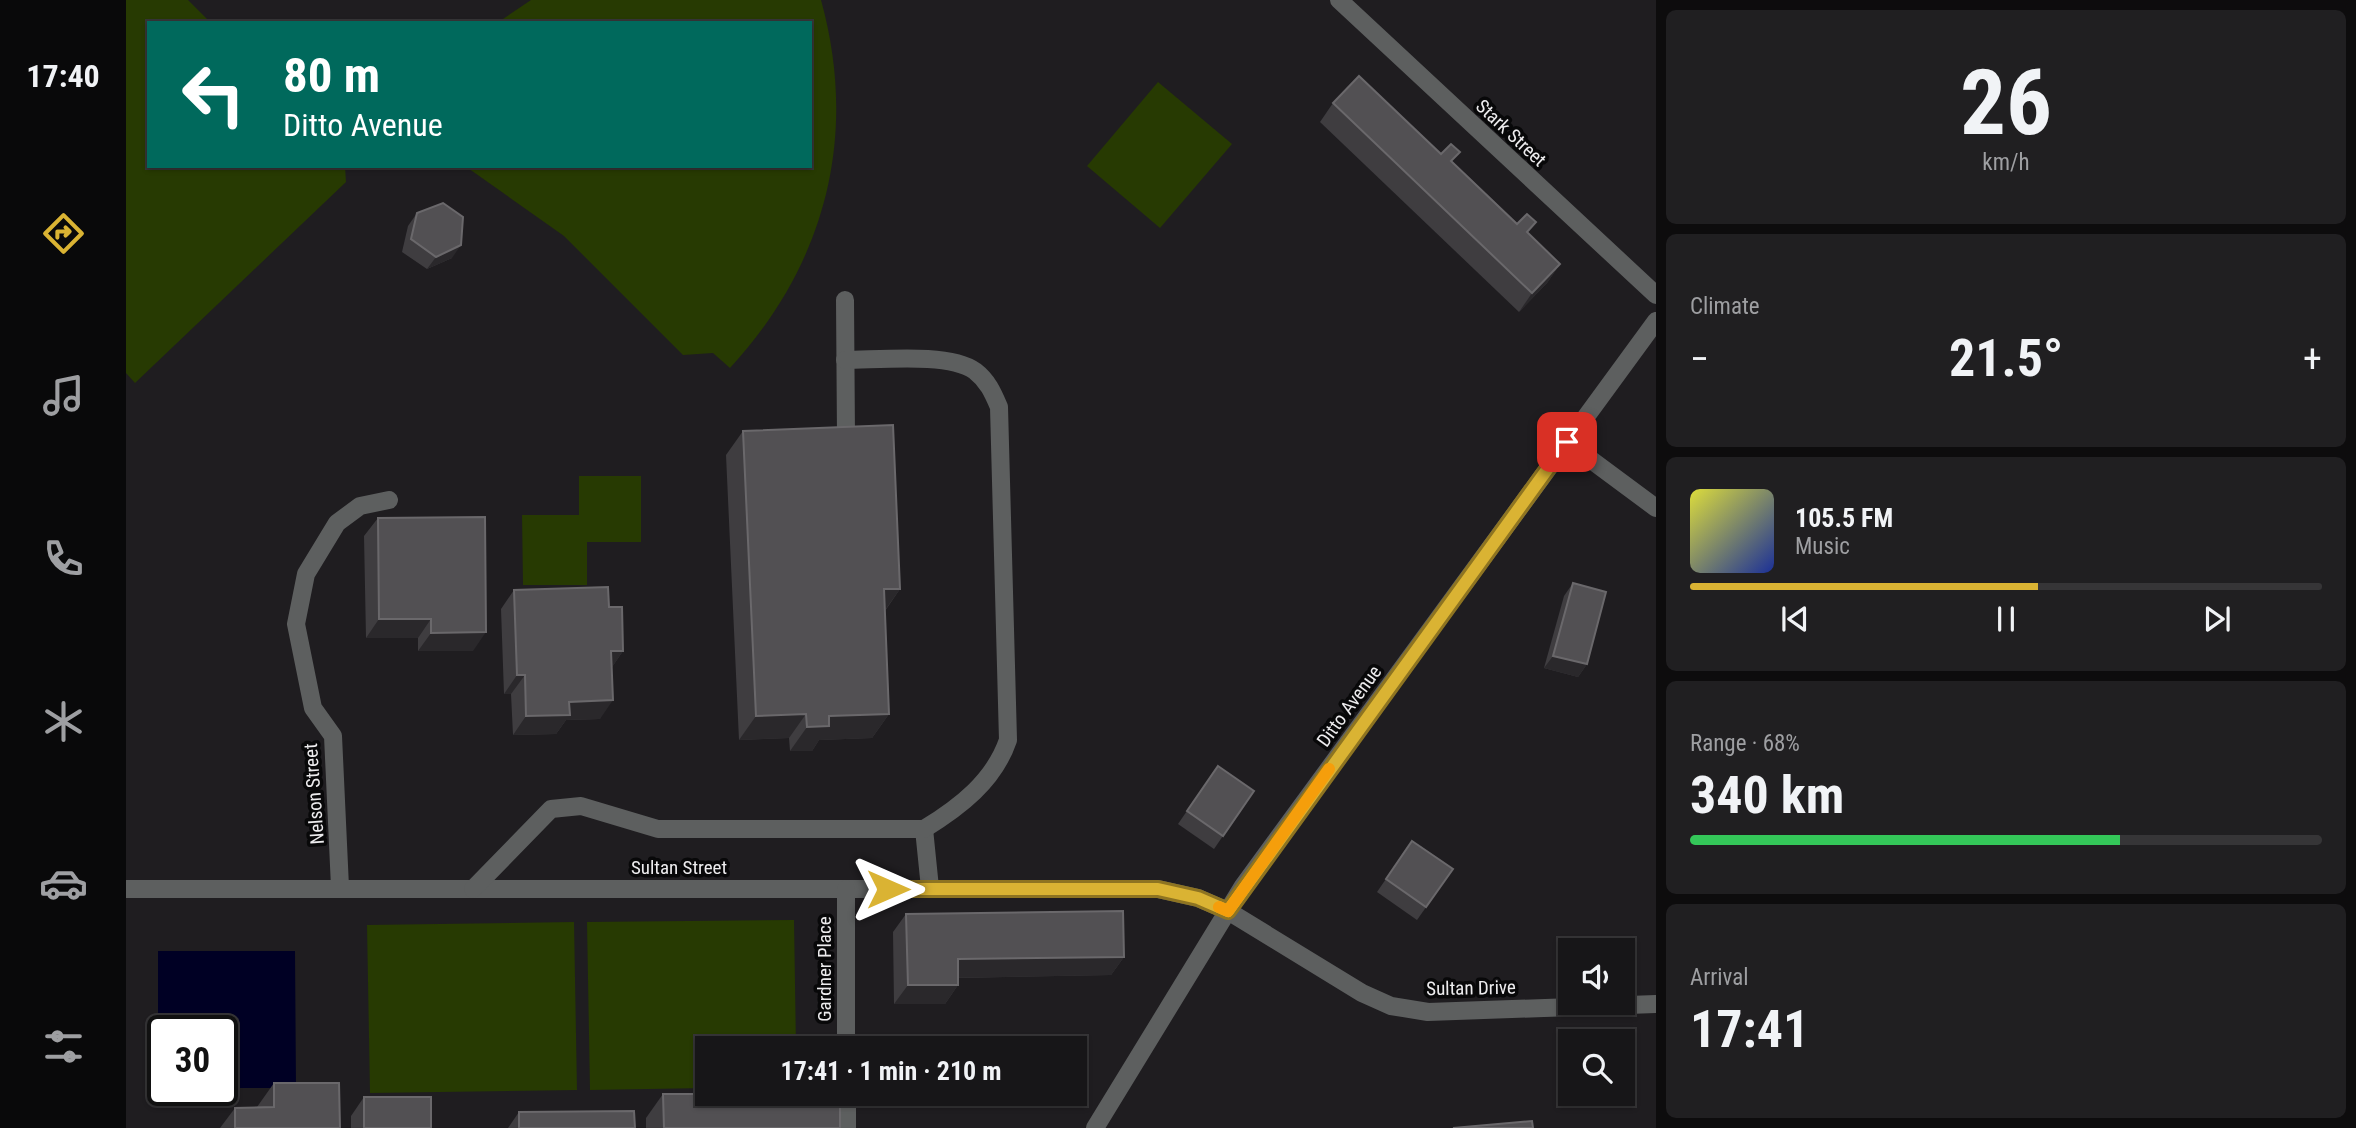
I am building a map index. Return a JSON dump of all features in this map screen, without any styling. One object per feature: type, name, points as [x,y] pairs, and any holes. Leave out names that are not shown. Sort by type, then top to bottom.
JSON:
[{"type":"street","name":"Stark Street","points":[[1339,0],[1656,295]]},
{"type":"street","points":[[845,300],[846,438]]},
{"type":"street","name":"Ditto Avenue","points":[[1095,1128],[1228,911],[1656,321]]},
{"type":"street","points":[[473,889],[551,809],[581,806],[658,829],[924,829],[957,808],[1000,765],[1008,740],[999,407],[989,384],[974,370],[946,361],[845,360]]},
{"type":"street","points":[[1567,442],[1656,508]]},
{"type":"street","name":"Nelson Street","points":[[340,887],[333,736],[313,708],[296,624],[306,574],[337,523],[360,506],[389,500]]},
{"type":"street","points":[[924,829],[930,888]]},
{"type":"street","name":"Sultan Street","points":[[126,889],[1158,889],[1198,898],[1228,911]]},
{"type":"street","name":"Gardner Place","points":[[846,889],[846,1036]]},
{"type":"street","name":"Sultan Drive","points":[[1228,911],[1362,993],[1391,1006],[1428,1012],[1656,1003]]},
{"type":"street","points":[[847,1106],[847,1128]]},
{"type":"green space","points":[[126,0],[188,0],[209,21],[147,21],[147,168],[345,168],[346,182],[135,383],[126,373]]},
{"type":"green space","points":[[531,0],[821,0],[832,51],[836,101],[834,149],[825,197],[811,242],[790,286],[763,328],[730,368],[713,353],[683,355],[564,236],[468,168],[812,168],[812,21],[500,21]]},
{"type":"green space","points":[[1158,82],[1232,144],[1160,228],[1087,166]]},
{"type":"green space","points":[[579,476],[641,476],[641,542],[587,542],[587,585],[523,585],[522,515],[579,515]]},
{"type":"green space","points":[[794,920],[796,1036],[695,1036],[695,1088],[590,1090],[587,922]]},
{"type":"green space","points":[[574,922],[577,1090],[370,1093],[367,925]]},
{"type":"water","points":[[158,951],[295,951],[296,1088],[238,1088],[238,1015],[158,1015]]},
{"type":"building","points":[[1359,76],[1441,154],[1451,144],[1460,152],[1451,161],[1517,224],[1527,214],[1536,222],[1527,232],[1560,264],[1532,293],[1333,103]]},
{"type":"building","points":[[443,203],[463,217],[461,245],[436,257],[411,239],[417,213]]},
{"type":"building","points":[[893,425],[900,589],[884,589],[889,714],[829,716],[829,726],[807,727],[806,714],[756,716],[743,431]]},
{"type":"building","points":[[485,517],[486,632],[431,633],[431,619],[379,619],[378,518]]},
{"type":"building","points":[[1573,583],[1606,592],[1587,664],[1553,656]]},
{"type":"building","points":[[608,587],[609,607],[622,607],[623,651],[611,651],[613,700],[569,702],[570,715],[526,716],[525,675],[517,675],[514,590]]},
{"type":"building","points":[[1218,766],[1254,791],[1223,836],[1187,811]]},
{"type":"building","points":[[1412,841],[1453,869],[1426,907],[1386,879]]},
{"type":"building","points":[[1123,911],[1124,957],[958,959],[958,985],[908,985],[906,914]]},
{"type":"building","points":[[274,1083],[339,1083],[340,1128],[235,1128],[235,1108],[274,1107]]},
{"type":"building","points":[[663,1094],[695,1094],[695,1106],[840,1106],[840,1128],[664,1128]]},
{"type":"building","points":[[364,1097],[431,1097],[431,1128],[364,1128]]},
{"type":"building","points":[[634,1111],[635,1128],[519,1128],[519,1112]]},
{"type":"building","points":[[1532,1121],[1533,1128],[1453,1128]]},
{"type":"slow traffic","points":[[1219,907],[1228,911],[1243,886],[1329,769]]},
{"type":"route","points":[[888,889],[1158,889],[1198,898],[1228,911],[1243,886],[1567,442]]}]
